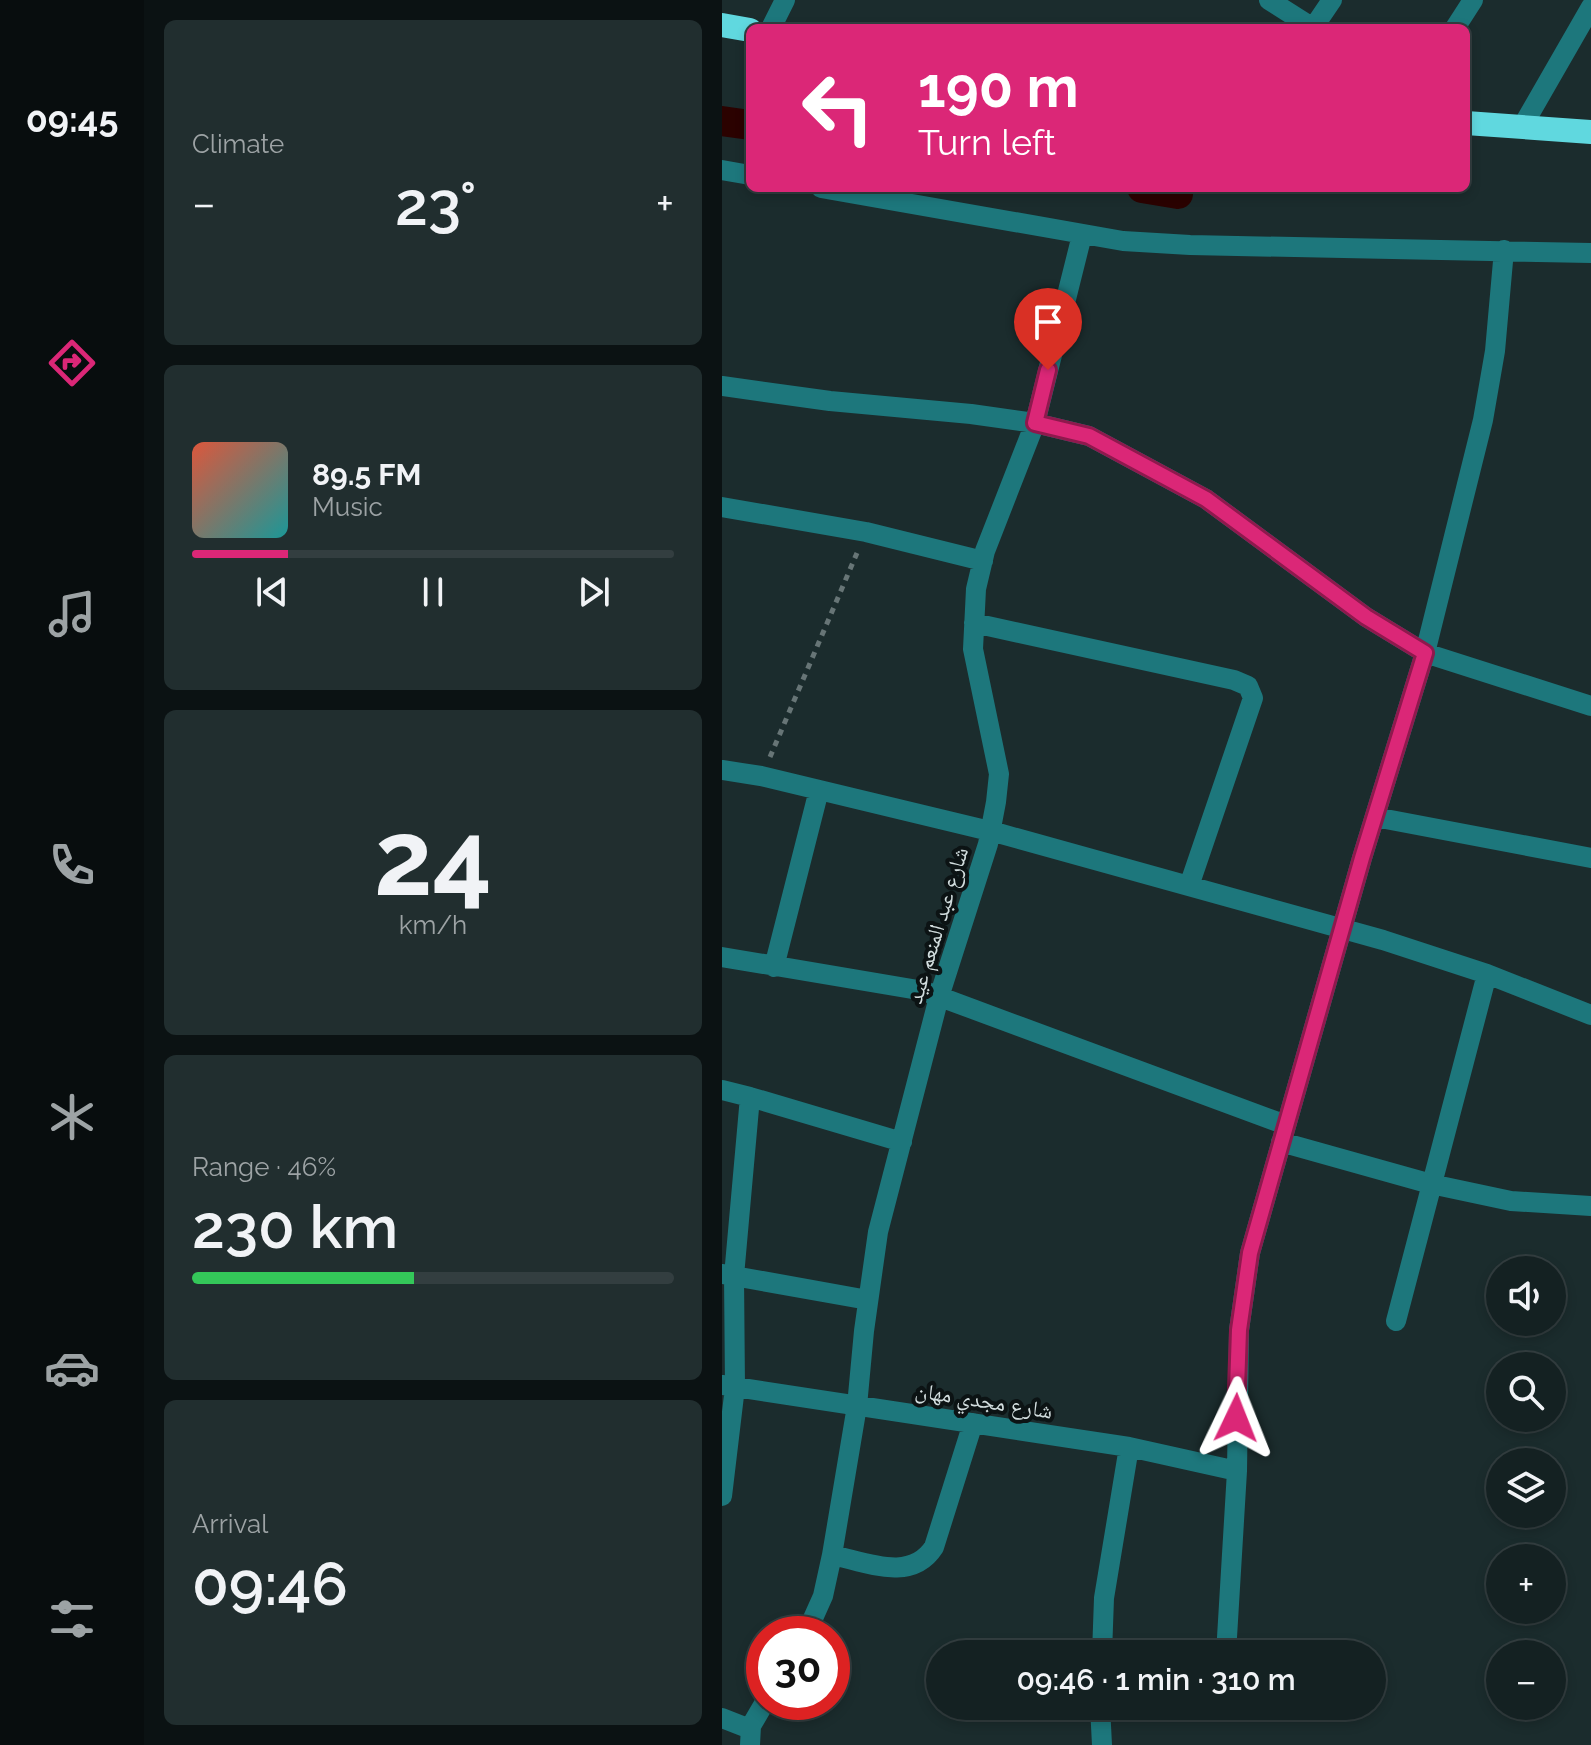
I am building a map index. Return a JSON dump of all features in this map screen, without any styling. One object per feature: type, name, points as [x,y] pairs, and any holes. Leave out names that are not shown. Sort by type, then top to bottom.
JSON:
[{"type":"highway","points":[[722,25],[746,29]]},
{"type":"highway","points":[[1470,123],[1591,132]]},
{"type":"street","points":[[773,24],[785,0]]},
{"type":"street","points":[[1269,0],[1307,24]]},
{"type":"street","points":[[1316,24],[1332,0]]},
{"type":"street","points":[[1458,24],[1473,0]]},
{"type":"street","points":[[1522,127],[1591,7]]},
{"type":"street","points":[[722,170],[746,174]]},
{"type":"street","points":[[843,192],[1082,235],[1190,245],[1591,253]]},
{"type":"street","name":"شارع عبد المنعم عيد","points":[[814,1616],[823,1596],[832,1555],[857,1406],[878,1232],[939,997],[990,831],[999,774],[973,649],[976,589],[983,561],[1035,423],[1082,235]]},
{"type":"street","points":[[1227,1640],[1237,1471],[1239,1330],[1250,1253],[1342,928],[1425,653],[1483,420],[1495,351],[1504,250]]},
{"type":"street","points":[[722,386],[1035,423],[1089,436],[1206,499],[1366,617],[1425,653],[1591,706]]},
{"type":"street","points":[[722,507],[866,532],[983,561]]},
{"type":"street","points":[[974,623],[1234,680],[1248,686],[1253,698],[1189,886]]},
{"type":"street","points":[[722,770],[761,776],[990,831],[1342,928],[1487,974],[1591,1015]]},
{"type":"street","points":[[774,967],[819,790]]},
{"type":"street","points":[[1375,817],[1591,858]]},
{"type":"street","points":[[722,957],[924,991],[1284,1134],[1431,1184],[1511,1201],[1591,1206]]},
{"type":"street","points":[[1396,1321],[1487,974]]},
{"type":"street","points":[[722,1090],[902,1142]]},
{"type":"street","points":[[722,1496],[728,1386],[728,1275],[750,1097]]},
{"type":"street","points":[[728,1275],[868,1300]]},
{"type":"street","name":"شارع مجدي مهان","points":[[728,1386],[1129,1447],[1237,1471]]},
{"type":"street","points":[[832,1555],[904,1569],[919,1564],[929,1556],[973,1423]]},
{"type":"street","points":[[1102,1640],[1104,1598],[1129,1447]]},
{"type":"street","points":[[722,1718],[750,1737]]},
{"type":"street","points":[[1101,1720],[1102,1745]]},
{"type":"path","points":[[761,776],[866,532]]},
{"type":"waterway","points":[[722,121],[746,124]]},
{"type":"waterway","points":[[1166,192],[1178,194]]},
{"type":"route","points":[[1048,370],[1035,423],[1089,436],[1206,499],[1366,617],[1425,653],[1362,858],[1250,1253],[1239,1330],[1236,1418]]}]
